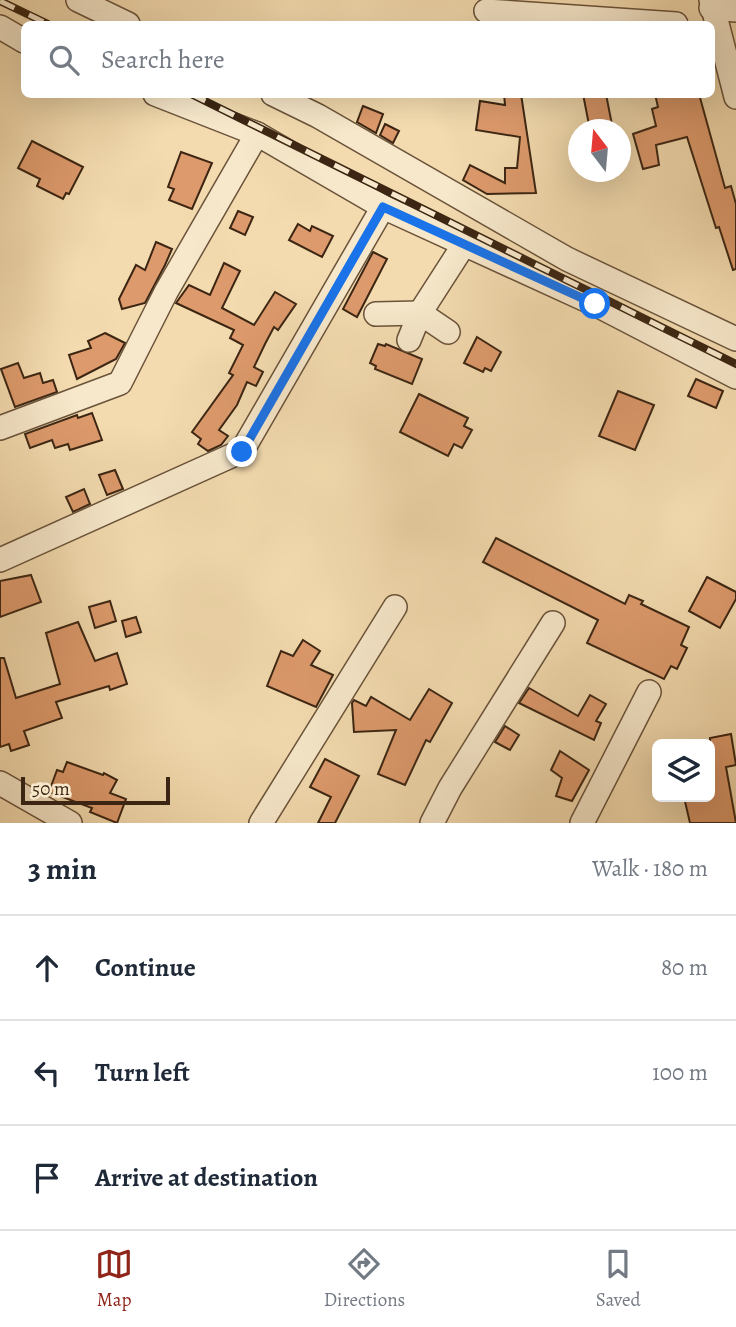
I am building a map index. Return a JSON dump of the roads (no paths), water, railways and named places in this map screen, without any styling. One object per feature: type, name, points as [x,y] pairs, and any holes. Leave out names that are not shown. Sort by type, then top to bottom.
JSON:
[{"type":"street","points":[[78,0],[122,21]]},
{"type":"street","points":[[712,16],[736,10]]},
{"type":"street","points":[[486,11],[632,21]]},
{"type":"street","points":[[715,26],[736,97]]},
{"type":"street","points":[[0,27],[21,39]]},
{"type":"street","points":[[165,98],[257,134],[383,207],[465,243],[736,377]]},
{"type":"street","points":[[281,98],[318,116],[567,259],[736,340]]},
{"type":"street","points":[[0,428],[120,383],[166,292],[257,134]]},
{"type":"street","points":[[0,560],[242,452],[383,207]]},
{"type":"street","points":[[409,340],[420,313],[465,243]]},
{"type":"street","points":[[376,314],[420,313],[447,332]]},
{"type":"street","points":[[261,823],[395,607]]},
{"type":"street","points":[[432,823],[450,788],[553,624]]},
{"type":"street","points":[[582,823],[649,692]]},
{"type":"street","points":[[0,783],[61,821]]},
{"type":"railway","points":[[0,1],[42,21]]},
{"type":"railway","points":[[199,98],[736,364]]}]
